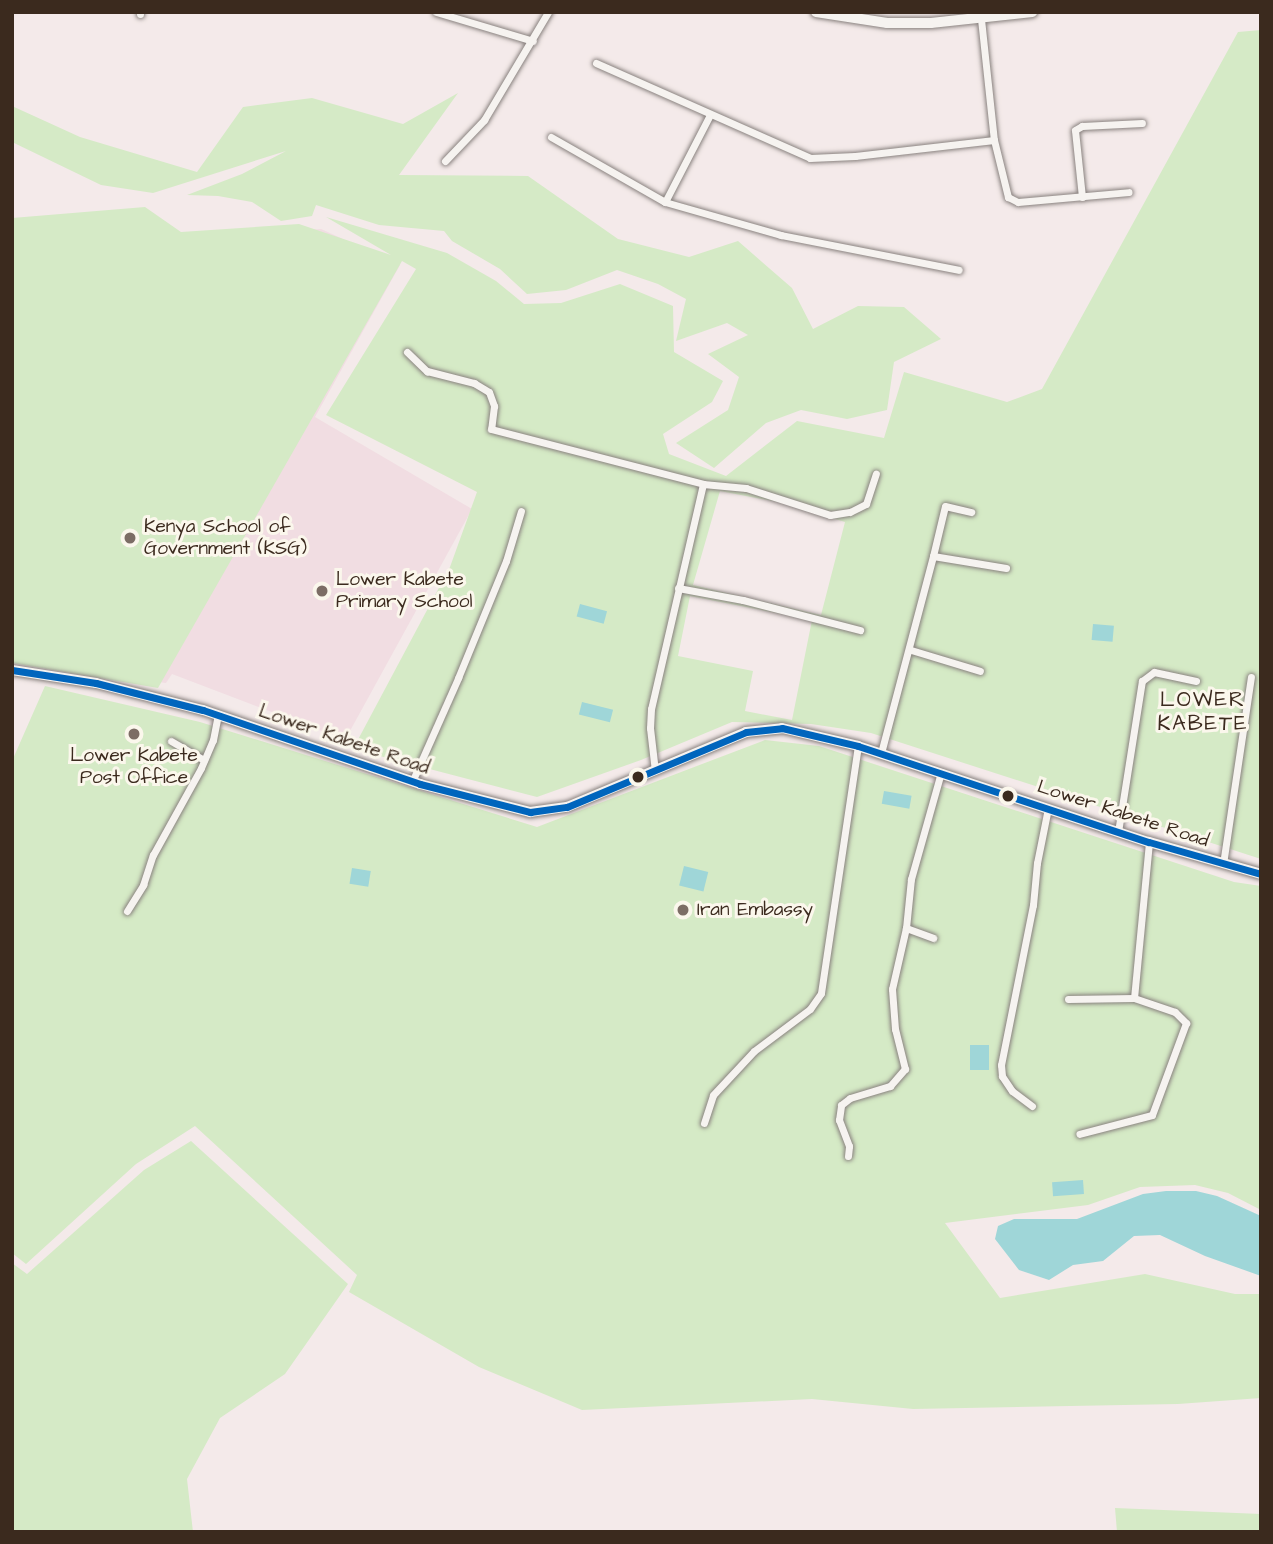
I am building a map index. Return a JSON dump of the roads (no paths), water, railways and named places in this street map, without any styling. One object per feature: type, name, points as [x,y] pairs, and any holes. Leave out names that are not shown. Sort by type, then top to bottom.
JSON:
[{"type":"main road","points":[[816,12],[887,23],[981,19],[1032,12]]},
{"type":"main road","name":"Lower Kabete Road","points":[[12,670],[96,683],[218,714],[412,782],[503,808],[539,812],[567,807],[734,736],[763,729],[782,728],[881,753],[1149,842],[1261,874]]},
{"type":"street","points":[[436,12],[533,41]]},
{"type":"street","points":[[445,161],[484,120],[548,12]]},
{"type":"street","points":[[981,19],[994,140],[1012,201],[1129,192]]},
{"type":"street","points":[[596,64],[810,158],[855,156],[994,140]]},
{"type":"street","points":[[665,202],[710,114]]},
{"type":"street","points":[[1082,197],[1075,130],[1082,126],[1142,123]]},
{"type":"street","points":[[551,137],[665,202],[781,235],[959,270]]},
{"type":"street","points":[[407,352],[427,371],[474,383],[489,392],[494,406],[491,429],[704,484],[746,488],[830,515],[850,512],[866,504],[876,474]]},
{"type":"street","points":[[655,771],[650,729],[651,709],[704,484]]},
{"type":"street","points":[[881,753],[911,650],[945,506],[971,512]]},
{"type":"street","points":[[412,782],[506,561],[521,511]]},
{"type":"street","points":[[933,556],[1006,568]]},
{"type":"street","points":[[678,588],[743,600],[860,630]]},
{"type":"street","points":[[911,650],[980,671]]},
{"type":"street","points":[[1118,832],[1142,681],[1154,673],[1196,681]]},
{"type":"street","points":[[1223,864],[1251,677]]},
{"type":"street","points":[[127,911],[143,885],[153,855],[178,813],[204,760],[213,740],[218,714]]},
{"type":"street","points":[[171,741],[204,760]]},
{"type":"street","points":[[704,1123],[713,1095],[754,1051],[810,1009],[821,993],[858,746]]},
{"type":"street","points":[[848,1156],[849,1146],[839,1120],[841,1105],[850,1098],[890,1086],[905,1069],[895,1029],[892,989],[906,928],[911,878],[941,772]]},
{"type":"street","points":[[1032,1106],[1012,1091],[1002,1076],[1001,1065],[1033,905],[1037,863],[1048,808]]},
{"type":"street","points":[[1134,999],[1149,842]]},
{"type":"street","points":[[906,928],[933,938]]},
{"type":"street","points":[[1068,999],[1134,999],[1175,1012],[1185,1023],[1155,1112],[1149,1117],[1079,1134]]},
{"type":"water","points":[[580,604],[607,611],[604,624],[577,617]]},
{"type":"water","points":[[1093,624],[1114,626],[1113,642],[1092,640]]},
{"type":"water","points":[[582,702],[613,710],[610,722],[579,715]]},
{"type":"water","points":[[884,791],[912,796],[909,809],[882,804]]},
{"type":"water","points":[[684,866],[708,872],[703,891],[679,885]]},
{"type":"water","points":[[352,868],[371,871],[368,887],[349,884]]},
{"type":"water","points":[[970,1045],[989,1045],[989,1070],[970,1070]]},
{"type":"water","points":[[1083,1180],[1084,1194],[1053,1196],[1052,1182]]},
{"type":"water","points":[[1196,1191],[1217,1196],[1261,1216],[1261,1276],[1205,1256],[1160,1235],[1134,1236],[1103,1261],[1073,1265],[1049,1280],[1019,1270],[995,1239],[998,1226],[1014,1219],[1077,1219],[1143,1194]]},
{"type":"place","name":"Kenya School of Government (KSG)","points":[[130,538]]},
{"type":"place","name":"Lower Kabete Primary School","points":[[322,591]]},
{"type":"place","name":"Lower Kabete Post Office","points":[[134,734]]},
{"type":"place","name":"Iran Embassy","points":[[683,910]]},
{"type":"district","name":"LOWER KABETE","points":[[1203,712]]}]
